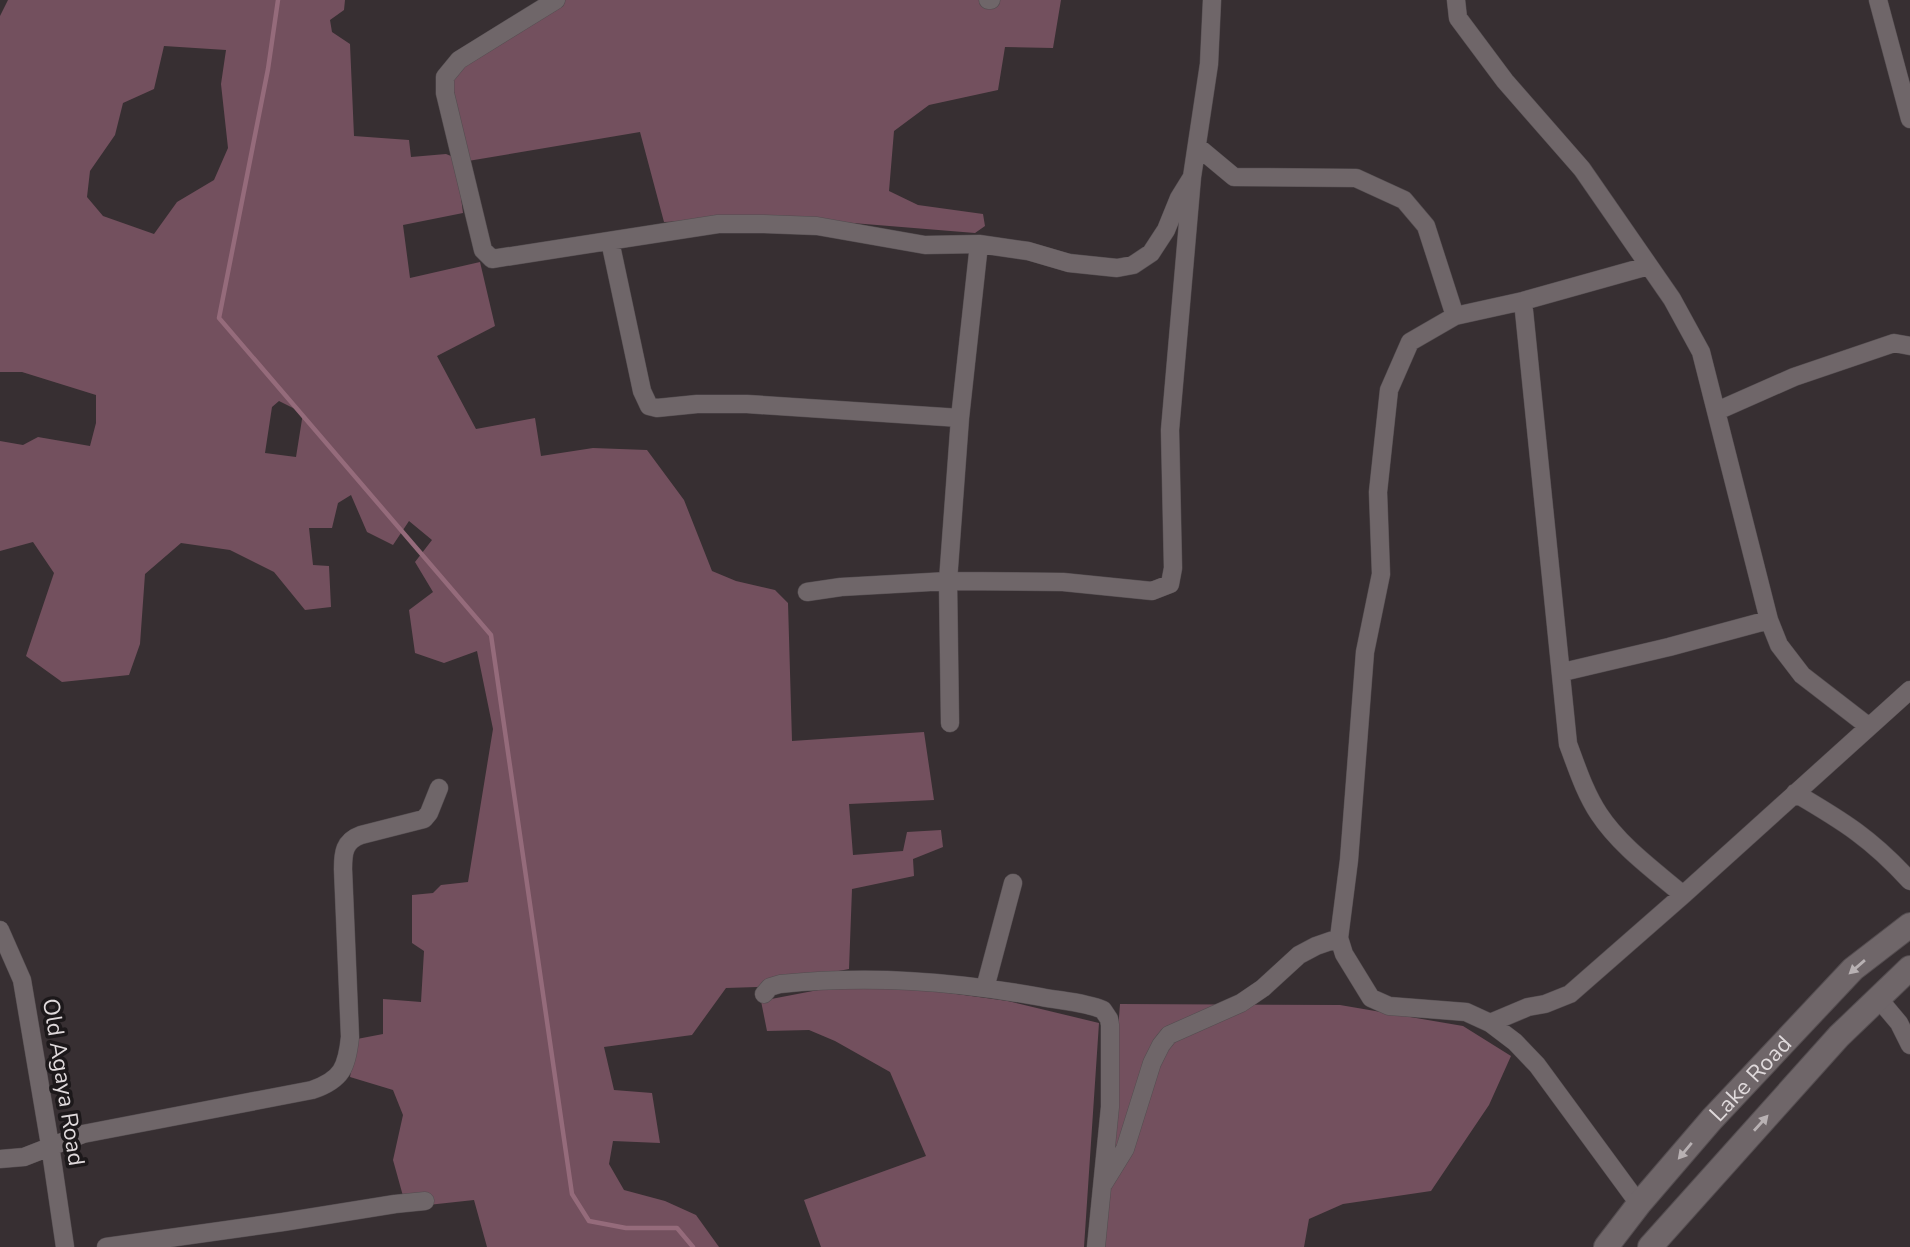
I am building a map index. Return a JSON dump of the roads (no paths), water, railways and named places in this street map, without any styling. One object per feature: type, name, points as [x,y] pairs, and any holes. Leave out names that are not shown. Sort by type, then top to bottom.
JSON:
[{"type":"main road","name":"Lake Road","points":[[1606,1247],[1712,1119],[1853,970],[1910,925]]},
{"type":"main road","name":"Lake Road","points":[[1650,1247],[1839,1035],[1910,968]]},
{"type":"street","points":[[556,0],[459,60],[445,76],[445,93],[483,250],[492,258],[718,224],[764,224],[817,226],[925,245],[979,244],[1028,251],[1069,263],[1117,268],[1133,265],[1150,253],[1166,230],[1179,198],[1192,177]]},
{"type":"street","points":[[807,593],[841,587],[948,581],[1063,582],[1152,591],[1170,584],[1173,568],[1170,430],[1192,177],[1209,64],[1212,0]]},
{"type":"street","points":[[1456,0],[1458,18],[1505,81],[1582,169],[1672,299],[1701,352],[1769,620],[1779,645],[1802,675],[1868,726]]},
{"type":"street","points":[[1878,0],[1910,119]]},
{"type":"street","points":[[1198,147],[1234,177],[1356,177],[1404,200],[1426,226],[1455,316]]},
{"type":"street","points":[[610,241],[642,391],[649,406],[657,408],[697,404],[747,404],[960,418]]},
{"type":"street","points":[[950,723],[948,581],[960,418],[979,244]]},
{"type":"street","points":[[1639,1204],[1537,1065],[1515,1042],[1490,1023],[1466,1012],[1398,1007],[1377,1002],[1360,982],[1344,954],[1339,938],[1349,860],[1363,664],[1368,628],[1381,574],[1378,492],[1389,390],[1410,342],[1455,316],[1523,301],[1648,266]]},
{"type":"street","points":[[1523,301],[1569,744],[1579,775],[1604,821],[1628,847],[1683,895]]},
{"type":"street","points":[[1717,411],[1794,377],[1894,343],[1910,346]]},
{"type":"street","points":[[1563,672],[1769,620]]},
{"type":"street","points":[[1490,1023],[1570,994],[1910,690]]},
{"type":"street","points":[[0,1159],[24,1157],[83,1134],[312,1090],[328,1085],[338,1077],[346,1062],[350,1037],[343,869],[346,846],[361,835],[425,819],[439,788]]},
{"type":"street","points":[[1795,793],[1865,836],[1886,854],[1910,881]]},
{"type":"street","points":[[985,988],[1013,883]]},
{"type":"street","name":"Old Agaya Road","points":[[0,930],[22,980],[65,1247]]},
{"type":"street","points":[[1102,1186],[1125,1149],[1152,1063],[1169,1035],[1241,1003],[1263,988],[1299,955],[1339,938]]},
{"type":"street","points":[[764,994],[771,987],[780,984],[901,979],[985,988],[1098,1008],[1107,1014],[1110,1025],[1111,1084],[1096,1247]]},
{"type":"street","points":[[1878,998],[1899,1023],[1910,1045]]},
{"type":"street","points":[[106,1247],[425,1201]]},
{"type":"waterway","points":[[278,0],[268,69],[219,318],[491,635],[572,1194],[589,1221],[626,1228],[677,1228],[693,1247]]}]
